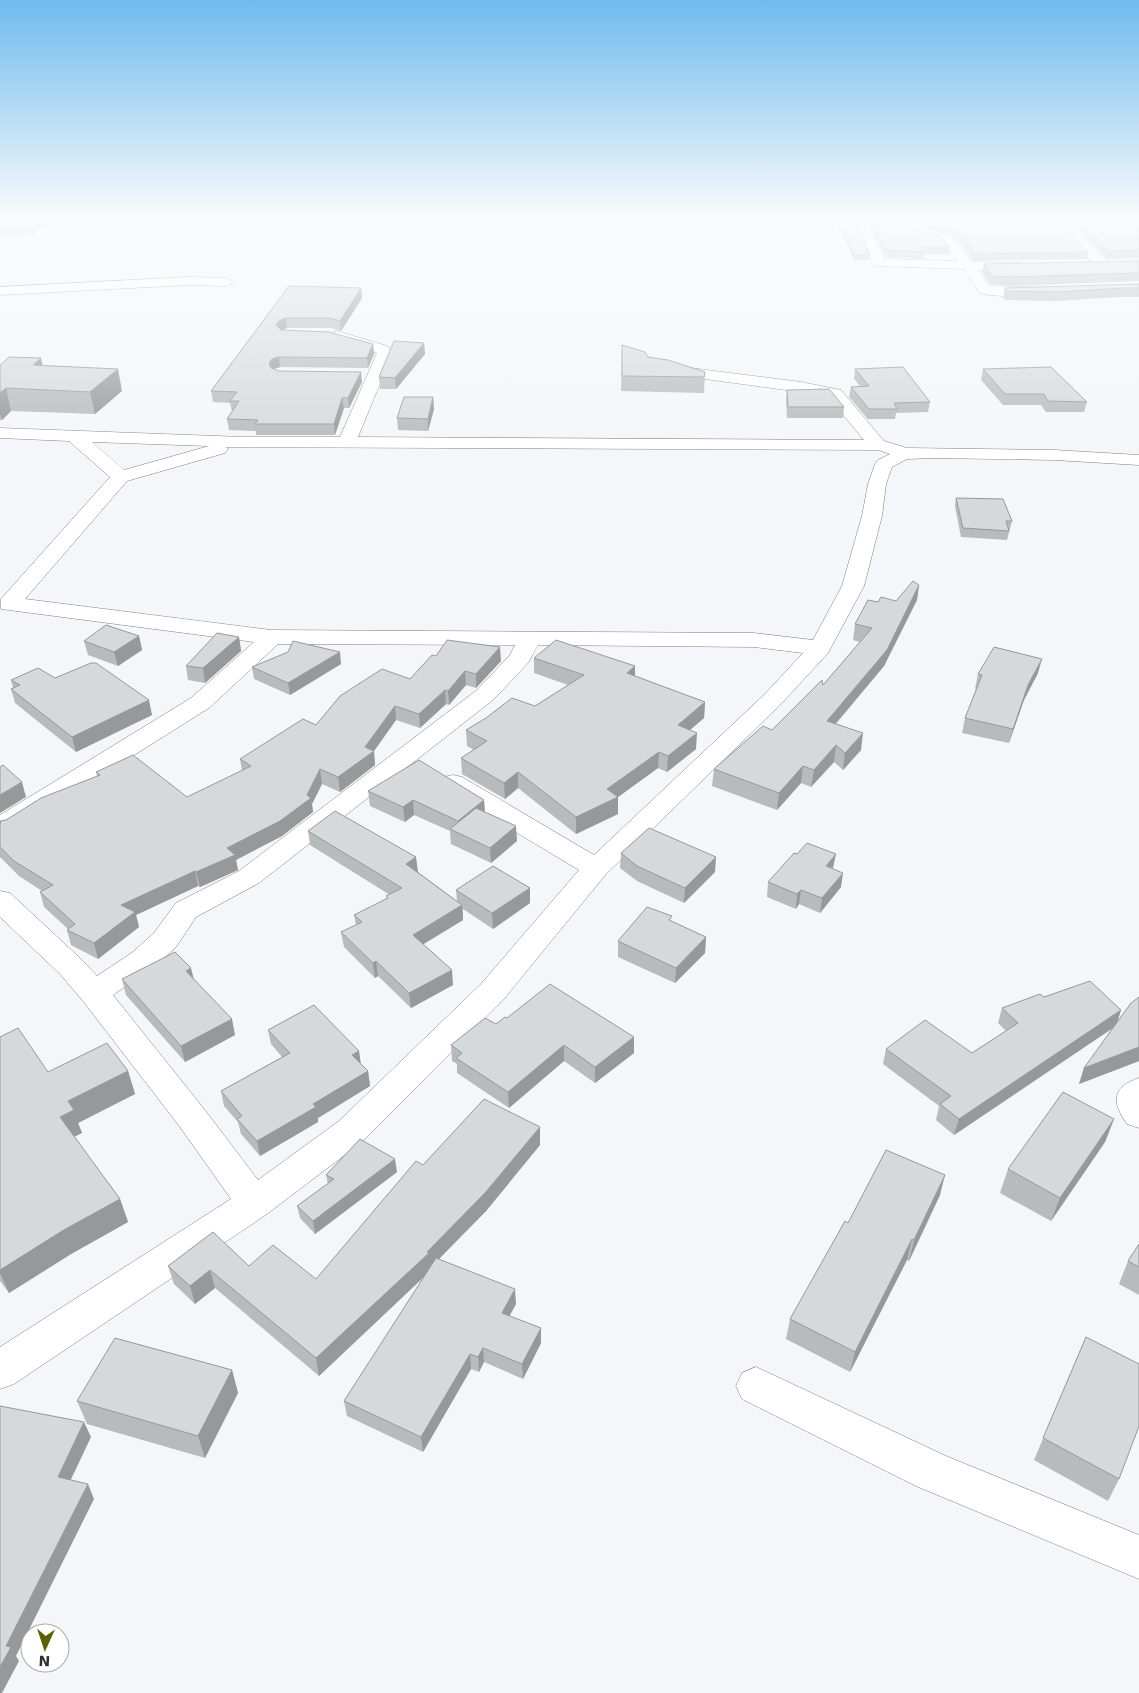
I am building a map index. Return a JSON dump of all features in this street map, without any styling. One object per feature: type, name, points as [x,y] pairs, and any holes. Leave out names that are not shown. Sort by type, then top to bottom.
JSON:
[{"type":"street","points":[[322,335],[340,337],[382,349],[385,352],[347,442]]},
{"type":"street","points":[[654,368],[801,387],[835,394],[878,445]]},
{"type":"street","points":[[356,375],[374,376]]},
{"type":"street","points":[[0,433],[244,442],[878,445],[892,448],[904,454]]},
{"type":"street","points":[[74,436],[115,470],[120,478]]},
{"type":"street","points":[[3,608],[120,478],[244,442]]},
{"type":"street","points":[[0,1371],[254,1202],[350,1131],[492,992],[596,868],[773,699],[820,648],[853,586],[872,516],[877,484],[884,464],[904,454],[934,453],[1045,455],[1139,460]]},
{"type":"street","points":[[3,608],[272,637],[754,640],[820,648]]},
{"type":"street","points":[[0,827],[200,703],[272,637]]},
{"type":"street","points":[[94,993],[144,959],[165,940],[186,910],[249,877],[485,695],[520,658],[530,639]]},
{"type":"street","points":[[408,755],[596,868]]},
{"type":"street","points":[[0,900],[71,967],[94,993],[192,1118],[254,1202]]},
{"type":"street","points":[[1139,1091],[1132,1098],[1134,1108],[1139,1115]]},
{"type":"street","points":[[756,1386],[931,1471],[1139,1557]]},
{"type":"building","points":[[281,297],[355,297],[340,321],[330,318],[286,318],[279,321],[276,325],[281,330],[329,332],[373,344],[367,358],[279,357],[272,359],[269,363],[271,368],[279,371],[361,372],[348,398],[342,398],[334,424],[255,424],[258,420],[227,419],[239,401],[230,401],[237,392],[211,391]]},
{"type":"building","points":[[394,341],[424,343],[395,378],[379,377]]},
{"type":"building","points":[[622,345],[645,352],[648,357],[668,360],[705,372],[704,377],[622,376]]},
{"type":"building","points":[[9,357],[41,358],[33,365],[118,369],[90,392],[6,388],[0,393],[0,365]]},
{"type":"building","points":[[903,367],[930,402],[894,403],[897,409],[869,409],[851,387],[869,386],[855,369]]},
{"type":"building","points":[[1051,367],[1087,402],[1048,401],[1044,394],[1005,394],[983,369]]},
{"type":"building","points":[[829,389],[844,407],[788,407],[787,390]]},
{"type":"building","points":[[404,397],[433,397],[428,419],[397,418]]},
{"type":"building","points":[[956,498],[1003,499],[1012,521],[1006,521],[1009,531],[963,528]]},
{"type":"building","points":[[913,581],[919,585],[887,650],[827,721],[863,733],[845,753],[836,745],[814,770],[803,766],[779,793],[714,769],[763,726],[772,730],[822,680],[823,685],[872,628],[855,624],[868,600],[878,602],[881,597],[896,601]]},
{"type":"building","points":[[106,625],[139,636],[114,652],[84,641]]},
{"type":"building","points":[[217,633],[239,637],[203,668],[186,666]]},
{"type":"building","points":[[447,640],[500,647],[476,674],[465,671],[448,691],[445,690],[419,714],[395,706],[365,747],[374,751],[338,777],[320,769],[307,795],[311,798],[280,821],[227,848],[235,855],[121,905],[135,912],[94,943],[67,930],[75,924],[40,892],[53,885],[14,861],[0,847],[0,821],[6,820],[41,798],[100,775],[96,772],[133,755],[187,797],[251,766],[240,759],[303,719],[316,725],[340,696],[382,669],[410,679],[432,655],[436,656]]},
{"type":"building","points":[[556,640],[635,666],[627,673],[705,702],[678,725],[697,733],[668,756],[659,752],[607,789],[618,797],[576,817],[518,772],[504,783],[461,758],[487,741],[466,730],[486,718],[512,698],[535,706],[584,675],[534,658]]},
{"type":"building","points":[[293,641],[340,652],[288,683],[252,667],[288,652]]},
{"type":"building","points":[[994,647],[1042,659],[1028,685],[1013,729],[965,718],[982,675],[978,674]]},
{"type":"building","points":[[91,663],[96,663],[149,700],[72,737],[11,689],[20,685],[11,680],[38,668],[55,678]]},
{"type":"building","points":[[419,760],[484,800],[458,821],[413,800],[403,807],[368,791]]},
{"type":"building","points":[[3,765],[22,782],[0,795],[0,767]]},
{"type":"building","points":[[476,808],[516,826],[490,848],[450,829]]},
{"type":"building","points":[[335,811],[416,857],[406,864],[462,905],[413,935],[452,970],[409,993],[376,961],[373,963],[341,932],[362,922],[354,915],[388,898],[386,896],[402,888],[308,831]]},
{"type":"building","points":[[649,828],[716,857],[685,888],[637,866],[621,853]]},
{"type":"building","points":[[807,843],[836,854],[826,866],[843,873],[822,898],[801,890],[797,894],[768,882],[794,853],[797,854]]},
{"type":"building","points":[[493,866],[530,888],[492,913],[456,890]]},
{"type":"building","points":[[647,907],[672,916],[669,920],[706,937],[676,968],[618,941]]},
{"type":"building","points":[[175,952],[191,968],[186,971],[232,1019],[181,1046],[122,979]]},
{"type":"building","points":[[1090,981],[1121,1010],[959,1119],[940,1104],[951,1096],[886,1049],[925,1020],[972,1053],[1018,1023],[1002,1008],[1040,994],[1044,997]]},
{"type":"building","points":[[550,984],[634,1037],[595,1067],[564,1045],[508,1092],[456,1058],[462,1053],[451,1045],[485,1018],[496,1024],[505,1017],[507,1018]]},
{"type":"building","points":[[1139,997],[1139,1047],[1084,1068],[1131,1003]]},
{"type":"building","points":[[314,1005],[359,1051],[352,1055],[368,1071],[313,1104],[316,1107],[257,1141],[237,1119],[242,1116],[221,1091],[290,1053],[268,1030]]},
{"type":"building","points":[[18,1028],[48,1072],[107,1043],[128,1071],[68,1101],[74,1110],[60,1117],[120,1199],[62,1231],[0,1270],[0,1037]]},
{"type":"building","points":[[1063,1092],[1114,1119],[1060,1198],[1008,1169]]},
{"type":"building","points":[[484,1099],[540,1127],[485,1193],[427,1252],[429,1253],[316,1358],[210,1270],[190,1286],[168,1266],[213,1232],[249,1266],[273,1245],[316,1279],[416,1161],[423,1165]]},
{"type":"building","points":[[360,1139],[395,1159],[313,1221],[297,1206],[334,1179],[326,1175]]},
{"type":"building","points":[[886,1150],[945,1175],[914,1240],[912,1239],[855,1352],[790,1319],[845,1221],[848,1223]]},
{"type":"building","points":[[1139,1244],[1139,1267],[1128,1261]]},
{"type":"building","points":[[436,1258],[515,1289],[502,1313],[541,1328],[522,1364],[483,1348],[478,1357],[470,1354],[421,1437],[344,1401]]},
{"type":"building","points":[[1086,1337],[1139,1364],[1139,1426],[1119,1479],[1043,1438]]},
{"type":"building","points":[[115,1338],[232,1370],[198,1436],[77,1401]]},
{"type":"building","points":[[0,1406],[84,1422],[58,1477],[88,1484],[6,1646],[11,1647],[0,1667]]}]
